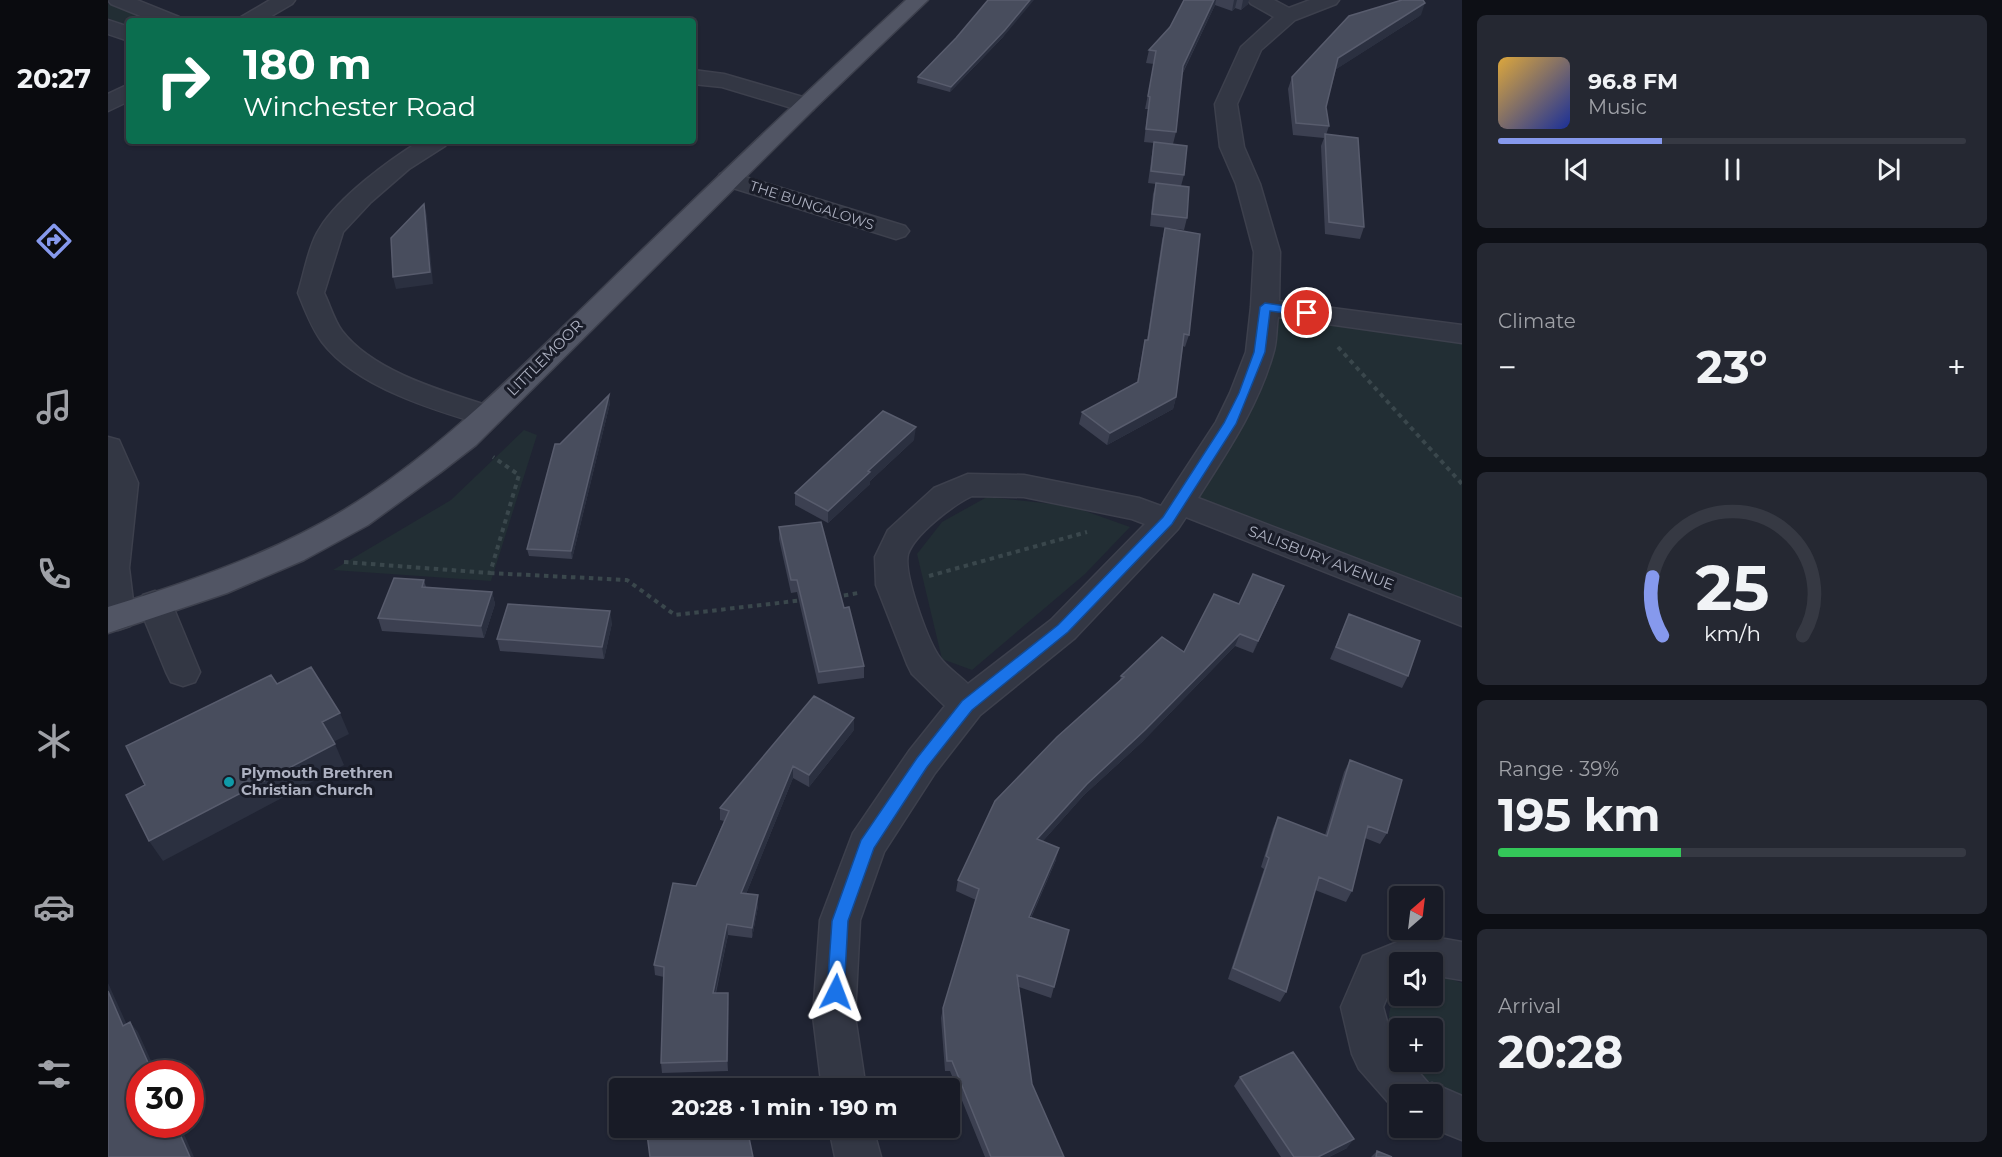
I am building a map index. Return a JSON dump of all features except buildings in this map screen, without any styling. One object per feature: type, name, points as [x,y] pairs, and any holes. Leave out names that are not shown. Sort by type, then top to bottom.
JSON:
[{"type":"main road","name":"LITTLEMOOR","points":[[113,618],[253,570],[320,538],[412,480],[465,438],[805,105],[918,0]]},
{"type":"street","points":[[118,0],[164,18]]},
{"type":"street","points":[[253,18],[285,0]]},
{"type":"street","points":[[1258,0],[1288,16]]},
{"type":"street","points":[[842,1078],[834,1016],[840,921],[867,845],[922,762],[967,705],[1063,628],[1162,511],[1230,424],[1245,393],[1260,352],[1265,307],[1267,252],[1248,184],[1232,147],[1226,104],[1252,47],[1288,16],[1329,0]]},
{"type":"street","points":[[108,26],[126,34]]},
{"type":"street","points":[[696,77],[724,81],[805,105]]},
{"type":"street","points":[[108,104],[126,93]]},
{"type":"street","points":[[432,144],[400,164],[362,197],[331,230],[311,293],[333,338],[371,369],[427,394],[488,416]]},
{"type":"street","name":"THE BUNGALOWS","points":[[729,179],[896,231]]},
{"type":"street","points":[[1265,307],[1462,334]]},
{"type":"street","points":[[108,447],[123,483],[113,567],[113,618]]},
{"type":"street","name":"SALISBURY AVENUE","points":[[967,705],[924,664],[893,585],[891,557],[899,538],[945,496],[968,485],[1024,486],[1162,511],[1462,613]]},
{"type":"street","points":[[155,604],[183,672]]},
{"type":"street","points":[[1401,1084],[1374,1054],[1362,1007],[1378,970],[1417,954],[1462,961]]},
{"type":"street","points":[[1443,1110],[1462,1118]]},
{"type":"street","points":[[853,1138],[858,1157]]},
{"type":"path","points":[[1307,313],[1462,484]]},
{"type":"path","points":[[465,438],[519,475],[490,573]]},
{"type":"path","points":[[829,598],[893,585],[1162,511]]},
{"type":"path","points":[[320,538],[345,562],[627,580],[675,615],[805,600]]},
{"type":"shaded area","points":[[108,4],[144,18],[126,18],[126,26],[108,18]]},
{"type":"shaded area","points":[[1265,307],[1462,334],[1462,613],[1180,503],[1245,393]]},
{"type":"shaded area","points":[[524,430],[537,435],[491,581],[333,570],[451,500]]},
{"type":"shaded area","points":[[987,497],[1071,506],[1130,527],[1085,574],[972,670],[942,659],[917,554],[942,522]]},
{"type":"shaded area","points":[[1443,977],[1462,983],[1462,1095],[1446,1091],[1443,1089],[1443,1084],[1433,1084],[1416,1072],[1443,1072],[1443,1018],[1389,1018],[1391,1006],[1443,1006]]},
{"type":"place","name":"Plymouth Brethren Christian Church","points":[[229,782]]},
{"type":"route","points":[[836,992],[840,921],[867,845],[922,762],[967,705],[1063,628],[1167,520],[1180,503],[1230,424],[1245,393],[1260,352],[1265,307],[1307,313]]}]
